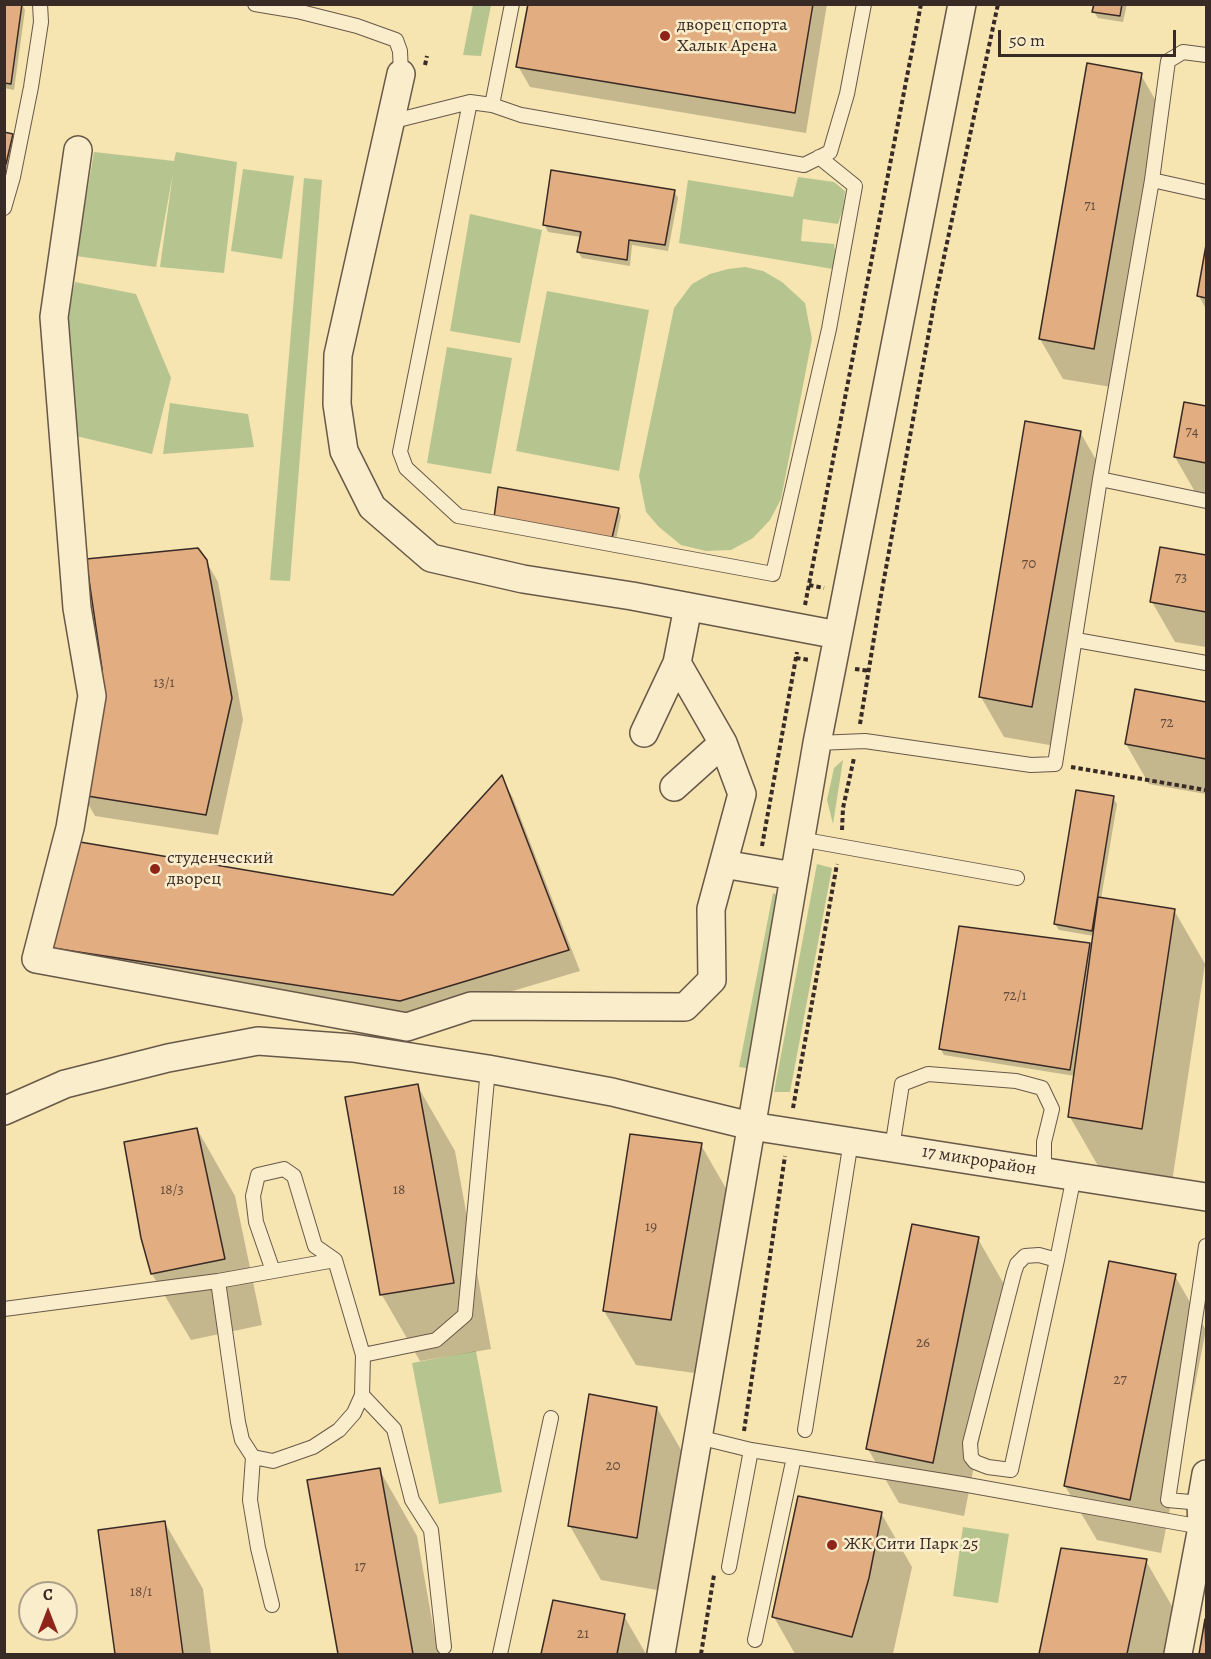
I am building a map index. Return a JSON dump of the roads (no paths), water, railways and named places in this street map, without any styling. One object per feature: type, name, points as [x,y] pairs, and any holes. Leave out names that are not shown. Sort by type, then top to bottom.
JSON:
[{"type":"street","points":[[661,1654],[817,743],[962,4]]},
{"type":"street","points":[[412,70],[390,122],[338,355],[337,404],[344,451],[372,507],[431,558],[523,579],[838,635]]},
{"type":"street","points":[[78,150],[54,317],[77,608],[92,696],[70,828],[36,959],[407,1027],[471,1006],[686,1007],[712,980],[711,909],[742,794],[723,743],[676,663]]},
{"type":"street","points":[[644,733],[676,663],[688,607]]},
{"type":"street","points":[[674,787],[723,743]]},
{"type":"street","points":[[723,864],[794,876]]},
{"type":"street","name":"17 микрорайон","points":[[4,1111],[65,1084],[168,1058],[258,1041],[353,1048],[488,1069],[612,1092],[751,1126],[1206,1197]]},
{"type":"street","points":[[1178,1654],[1202,1515],[1206,1474]]},
{"type":"lane","points":[[4,208],[9,176],[31,87],[41,22],[40,4]]},
{"type":"lane","points":[[255,4],[297,10],[357,26],[396,40],[412,70]]},
{"type":"lane","points":[[492,105],[512,4]]},
{"type":"lane","points":[[390,122],[470,102],[492,105],[521,115],[804,165],[830,152],[848,94],[864,4]]},
{"type":"lane","points":[[817,743],[857,741],[1031,765],[1055,764],[1100,479],[1152,180],[1168,61],[1183,52],[1206,55]]},
{"type":"lane","points":[[470,102],[400,452],[405,468],[458,516],[773,574],[829,329],[855,186],[819,158]]},
{"type":"lane","points":[[1152,180],[1206,192]]},
{"type":"lane","points":[[1100,479],[1206,501]]},
{"type":"lane","points":[[1076,640],[1206,663]]},
{"type":"lane","points":[[801,839],[1017,878]]},
{"type":"lane","points":[[363,1354],[436,1340],[465,1315],[488,1069]]},
{"type":"lane","points":[[892,1148],[902,1084],[928,1074],[1016,1081],[1042,1088],[1052,1109],[1044,1142],[1044,1172]]},
{"type":"lane","points":[[805,1430],[851,1141]]},
{"type":"lane","points":[[253,1457],[273,1461],[313,1448],[339,1430],[354,1413],[362,1395],[363,1354],[335,1260],[315,1246],[294,1176],[284,1169],[258,1175],[253,1196],[256,1221],[273,1271]]},
{"type":"lane","points":[[1057,1260],[1040,1255],[1025,1256],[1017,1264],[970,1443],[971,1457],[975,1462],[988,1467],[1011,1470],[1057,1260],[1074,1176]]},
{"type":"lane","points":[[1202,1515],[1168,1500],[1206,1246]]},
{"type":"lane","points":[[4,1309],[218,1281],[335,1260]]},
{"type":"lane","points":[[218,1281],[238,1422],[242,1440],[253,1457],[250,1500],[258,1548],[272,1605]]},
{"type":"lane","points":[[362,1395],[394,1429],[412,1500],[431,1530],[444,1647]]},
{"type":"lane","points":[[500,1654],[551,1418]]},
{"type":"lane","points":[[698,1437],[794,1457],[1202,1515]]},
{"type":"lane","points":[[729,1567],[747,1446]]},
{"type":"lane","points":[[755,1640],[794,1457]]},
{"type":"place","name":"дворец спорта Халык Арена","points":[[665,36]]},
{"type":"place","name":"студенческий дворец","points":[[155,869]]},
{"type":"place","name":"ЖК Сити Парк 25","points":[[832,1545]]}]
